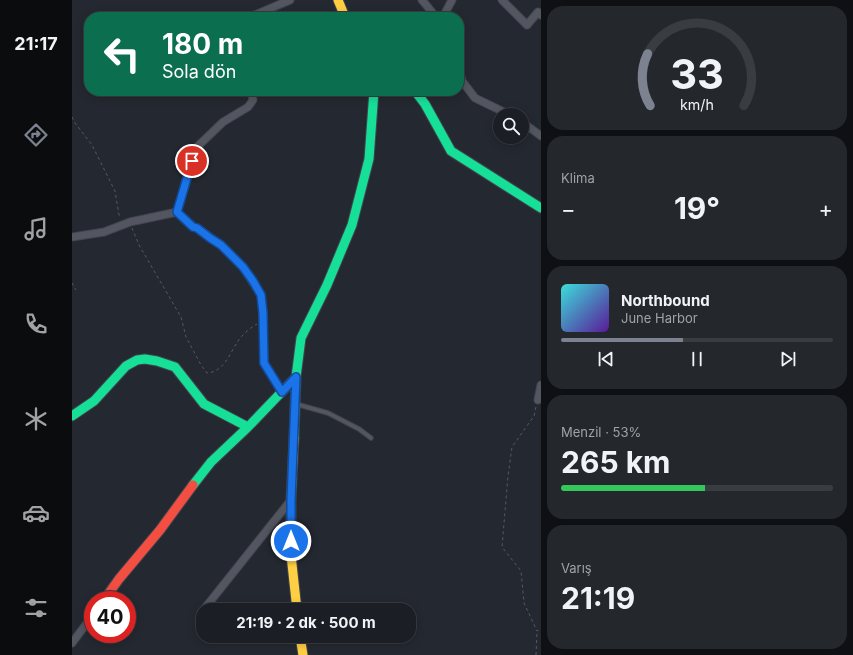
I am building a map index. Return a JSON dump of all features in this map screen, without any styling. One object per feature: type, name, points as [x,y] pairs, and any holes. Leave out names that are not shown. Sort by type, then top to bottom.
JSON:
[{"type":"street","points":[[262,12],[290,0]]},
{"type":"street","points":[[338,0],[343,12]]},
{"type":"street","points":[[422,0],[432,12]]},
{"type":"street","points":[[446,12],[452,0]]},
{"type":"street","points":[[502,0],[527,25],[538,12],[541,14]]},
{"type":"street","points":[[464,83],[476,98],[496,108]]},
{"type":"street","points":[[177,212],[196,148],[223,122],[248,107],[252,100],[252,96]]},
{"type":"street","points":[[296,603],[291,555],[291,500],[296,377],[301,338],[327,285],[352,224],[369,159],[374,96]]},
{"type":"street","points":[[419,96],[425,104],[451,151],[541,208]]},
{"type":"street","points":[[529,127],[541,136]]},
{"type":"street","points":[[72,237],[104,232],[130,222],[177,212]]},
{"type":"street","points":[[177,212],[193,227],[197,228],[221,245],[243,267],[261,295],[264,363],[282,392]]},
{"type":"street","points":[[72,416],[94,401],[126,366],[137,360],[145,359],[175,367],[204,404],[248,427]]},
{"type":"street","points":[[110,591],[160,530],[211,462],[248,427],[296,377]]},
{"type":"street","points":[[538,400],[541,385]]},
{"type":"street","points":[[209,603],[291,500]]},
{"type":"street","points":[[72,642],[84,627]]},
{"type":"street","points":[[301,643],[303,655]]},
{"type":"lane","points":[[295,404],[328,413],[359,429],[371,438]]},
{"type":"path","points":[[72,117],[75,124],[92,145],[115,191],[119,215],[130,222],[139,245],[181,316],[186,336],[201,365],[207,373],[214,372],[226,362],[239,340],[250,327],[263,321]]},
{"type":"path","points":[[72,283],[76,290]]},
{"type":"path","points":[[536,655],[537,631],[524,603],[521,571],[502,547],[512,447],[534,416],[538,400]]},
{"type":"path","points":[[537,631],[541,629]]},
{"type":"traffic: fast","points":[[294,438],[296,377],[301,338],[327,285],[352,225],[369,159],[374,96]]},
{"type":"traffic: fast","points":[[419,96],[425,104],[451,151],[541,208]]},
{"type":"traffic: fast","points":[[72,416],[94,401],[126,366],[137,360],[145,359],[175,367],[204,404],[248,427]]},
{"type":"traffic: fast","points":[[193,485],[211,462],[248,427],[296,377]]},
{"type":"traffic: slow","points":[[338,0],[343,12]]},
{"type":"traffic: slow","points":[[294,438],[291,500],[291,555],[296,603]]},
{"type":"traffic: slow","points":[[301,643],[303,655]]},
{"type":"traffic: jam","points":[[110,591],[160,530],[193,485]]},
{"type":"route","points":[[192,161],[177,212],[193,227],[197,228],[221,245],[243,267],[261,295],[263,313],[264,363],[282,392],[296,377],[291,500],[291,541]]}]
